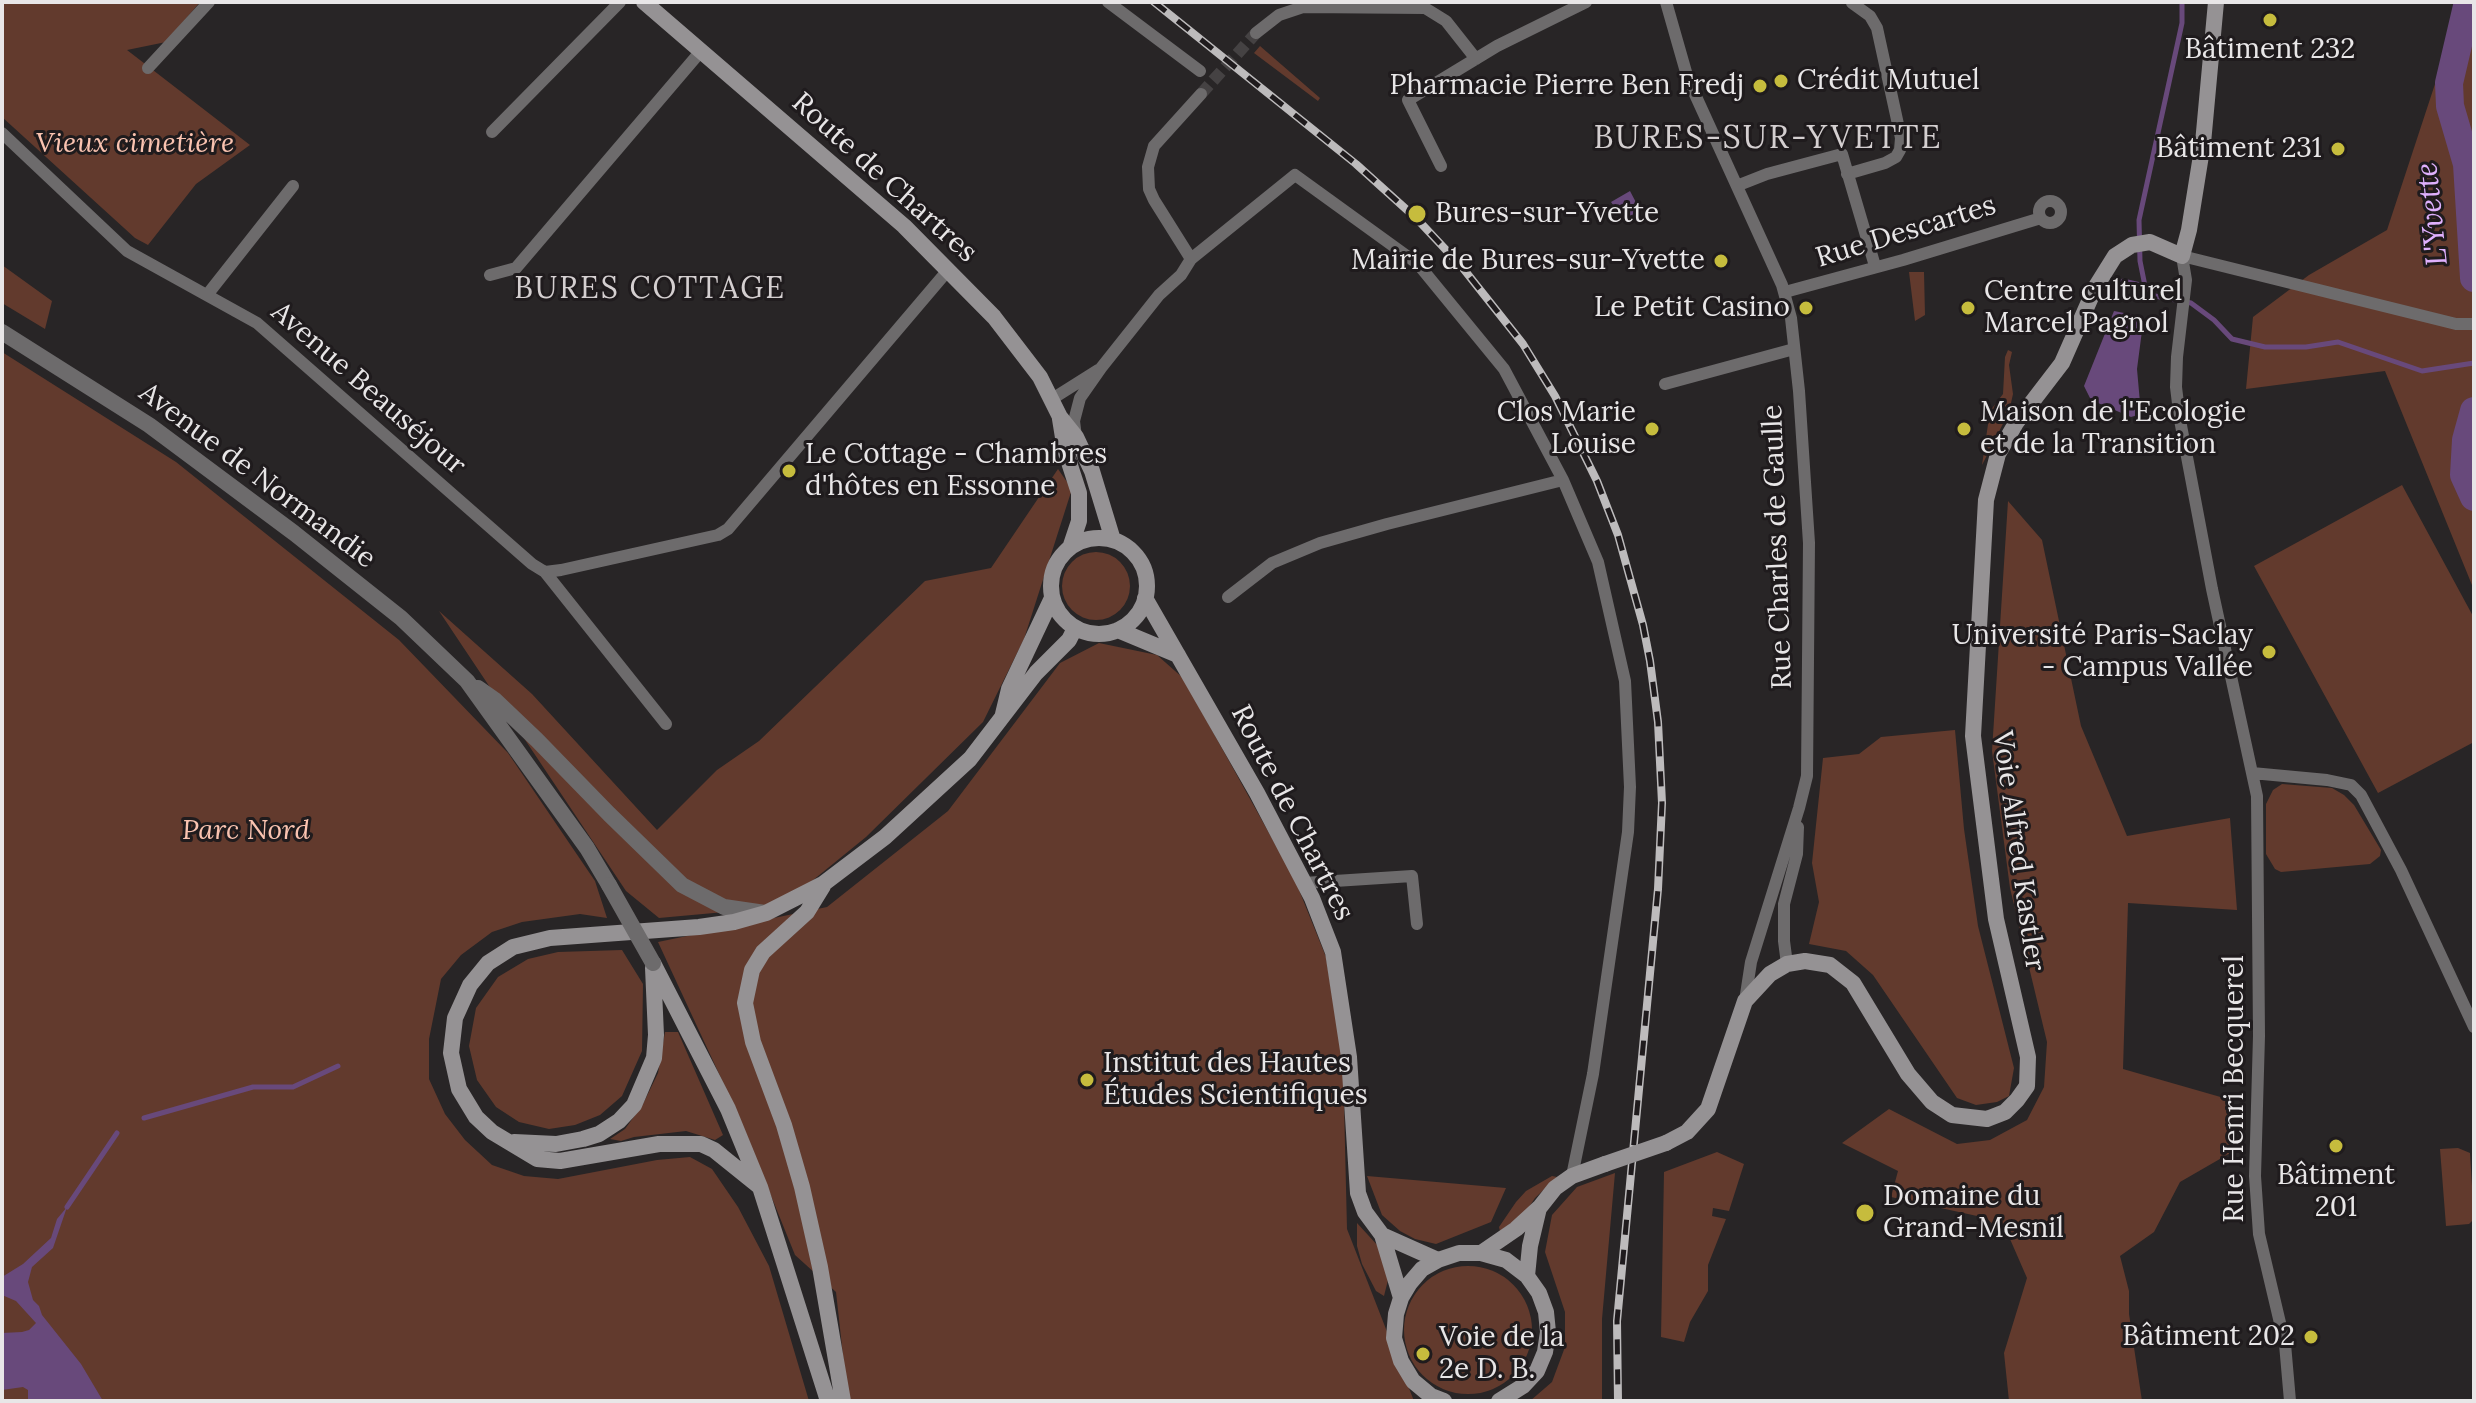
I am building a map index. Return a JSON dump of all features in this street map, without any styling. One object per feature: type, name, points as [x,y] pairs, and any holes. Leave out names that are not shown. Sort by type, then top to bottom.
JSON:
[{"type":"main road","name":"Route de Chartres","points":[[644,2],[894,218],[949,269],[1014,341],[1040,377],[1060,417],[1076,437],[1092,471],[1113,540]]},
{"type":"main road","points":[[2182,256],[2203,138],[2216,2]]},
{"type":"main road","name":"Voie Alfred Kastler","points":[[1787,964],[1819,962],[1842,972],[1861,994],[1908,1074],[1932,1102],[1952,1115],[1987,1119],[2005,1112],[2027,1086],[2028,1057],[1996,919],[1973,736],[1986,500],[1998,454],[2016,423],[2062,363],[2095,288],[2115,256],[2132,245],[2150,242],[2182,256]]},
{"type":"main road","name":"Route de Chartres","points":[[1060,417],[1065,450],[1079,493],[1079,521],[1070,548]]},
{"type":"main road","points":[[1090,539],[1113,540],[1126,547],[1143,569],[1145,598],[1135,617],[1118,630],[1096,634],[1075,628],[1057,610],[1052,598],[1052,575],[1059,560],[1070,548],[1090,539]]},
{"type":"main road","points":[[1001,721],[1009,689],[1052,598]]},
{"type":"main road","name":"Route de Chartres","points":[[1145,598],[1257,793],[1304,883],[1333,952],[1349,1057],[1358,1193],[1365,1212],[1382,1235],[1401,1298]]},
{"type":"main road","points":[[760,1187],[714,1150],[701,1144],[659,1144],[560,1161],[537,1159],[492,1132],[476,1117],[459,1089],[451,1053],[455,1018],[470,985],[488,963],[513,947],[550,938],[734,922],[766,913],[823,884],[885,837],[970,759],[1036,673],[1069,640],[1075,628]]},
{"type":"main road","points":[[1118,630],[1178,655]]},
{"type":"main road","points":[[823,884],[807,912],[763,952],[752,970],[745,1003],[753,1042],[784,1125],[805,1198],[843,1401]]},
{"type":"main road","points":[[508,1142],[556,1144],[583,1139],[599,1134],[619,1121],[634,1105],[654,1058],[653,963]]},
{"type":"main road","points":[[653,963],[728,1109],[760,1187],[828,1401]]},
{"type":"main road","name":"Rue Charles de Gaulle","points":[[1481,1253],[1516,1229],[1555,1188],[1572,1176],[1666,1143],[1687,1132],[1708,1109],[1745,1001],[1770,974],[1787,964]]},
{"type":"main road","points":[[1527,1276],[1530,1246],[1540,1207]]},
{"type":"main road","points":[[1382,1235],[1438,1260]]},
{"type":"main road","points":[[1435,1399],[1413,1381],[1401,1361],[1394,1338],[1401,1298],[1422,1269],[1438,1260],[1459,1253],[1481,1253],[1506,1260],[1527,1276],[1539,1293],[1546,1312],[1548,1332],[1545,1352],[1537,1371],[1523,1386],[1499,1401]]},
{"type":"street","points":[[148,68],[209,2]]},
{"type":"street","points":[[492,132],[620,2]]},
{"type":"street","points":[[1108,2],[1200,71]]},
{"type":"street","points":[[1441,166],[1408,100],[1497,46],[1586,2]]},
{"type":"street","points":[[1847,174],[1896,157],[1901,138],[1877,28],[1870,16],[1852,3]]},
{"type":"street","points":[[1670,5],[1688,79],[1739,185],[1767,174],[1842,154],[1875,266]]},
{"type":"street","points":[[1256,33],[1279,15],[1303,7],[1425,8],[1446,21],[1476,59]]},
{"type":"street","points":[[490,275],[516,268],[701,51]]},
{"type":"street","points":[[1191,259],[1154,200],[1149,189],[1148,167],[1154,146],[1201,94]]},
{"type":"street","name":"Avenue Beauséjour","points":[[2,133],[127,251],[257,323],[532,564],[545,572],[666,724]]},
{"type":"street","points":[[1076,437],[1075,410],[1101,368],[1159,295],[1181,275],[1191,259],[1295,175],[1418,264],[1504,369],[1563,480],[1598,562],[1625,681],[1630,787],[1628,832],[1593,1074],[1572,1176]]},
{"type":"street","name":"Rue Charles de Gaulle","points":[[1739,185],[1784,289],[1794,349],[1809,543],[1807,776],[1751,962],[1745,1001]]},
{"type":"street","points":[[207,295],[293,186]]},
{"type":"street","name":"Rue Descartes","points":[[1784,289],[1903,260],[2041,218]]},
{"type":"street","points":[[2182,256],[2456,324],[2474,324]]},
{"type":"street","name":"Rue Henri Becquerel","points":[[2182,256],[2186,280],[2176,372],[2181,429],[2257,805],[2259,1036],[2255,1176],[2259,1234],[2285,1344],[2290,1401]]},
{"type":"street","points":[[545,572],[703,538],[728,529],[949,269]]},
{"type":"street","name":"Avenue de Normandie","points":[[2,332],[149,425],[294,533],[401,618],[467,681]]},
{"type":"street","points":[[1665,384],[1794,349]]},
{"type":"street","points":[[1052,399],[1101,368]]},
{"type":"street","points":[[1228,597],[1272,563],[1320,543],[1563,480]]},
{"type":"street","points":[[467,681],[587,848],[653,963]]},
{"type":"street","points":[[467,681],[495,700],[682,885],[724,907],[766,913]]},
{"type":"street","points":[[2252,773],[2327,780],[2351,785],[2361,795],[2401,870],[2474,1027]]},
{"type":"street","name":"Rue Charles de Gaulle","points":[[1787,964],[1784,904],[1797,854],[1799,808]]},
{"type":"street","points":[[1304,883],[1412,876],[1417,924]]},
{"type":"green space","name":"Vieux cimetière","points":[[2,2],[200,2],[166,42],[127,50],[250,145],[196,184],[148,245],[135,238],[2,117]]},
{"type":"green space","points":[[2459,2],[2474,2],[2474,590],[2385,371],[2246,389],[2253,317],[2309,275],[2387,230]]},
{"type":"green space","points":[[1260,46],[1320,98],[1318,101],[1254,53]]},
{"type":"green space","points":[[2,265],[52,301],[45,329],[2,303]]},
{"type":"green space","points":[[1909,272],[1924,272],[1925,315],[1915,321]]},
{"type":"green space","points":[[2008,350],[2012,352],[2009,365],[2013,394],[2009,412],[1982,465],[1990,411],[2003,394]]},
{"type":"green space","name":"Parc Nord","points":[[2,352],[176,462],[399,640],[508,753],[595,881],[607,918],[580,914],[522,922],[492,932],[461,955],[441,979],[429,1039],[429,1079],[445,1114],[465,1140],[492,1165],[524,1176],[558,1179],[657,1160],[690,1157],[712,1169],[738,1207],[769,1266],[809,1401],[2,1401]]},
{"type":"green space","points":[[1058,469],[1072,489],[1024,639],[983,722],[866,837],[780,907],[659,918],[626,891],[439,611],[532,694],[657,830],[717,770],[759,741],[925,581],[991,568]]},
{"type":"green space","points":[[2402,485],[2474,618],[2474,742],[2378,793],[2254,566]]},
{"type":"green space","points":[[2008,501],[2042,540],[2081,726],[2127,836],[2230,818],[2237,910],[2128,903],[2123,1069],[2231,1100],[2232,1152],[2180,1182],[2154,1232],[2120,1256],[2129,1291],[2129,1314],[2142,1401],[2009,1401],[2004,1353],[2027,1278],[2010,1239],[1986,1218],[1891,1197],[1898,1171],[1842,1143],[1889,1109],[1957,1144],[1990,1140],[2027,1120],[2044,1087],[2047,1042],[2010,888],[1992,751]]},
{"type":"green space","points":[[1096,552],[1120,562],[1130,586],[1120,610],[1096,620],[1072,610],[1062,586],[1072,562]]},
{"type":"green space","name":"Institut des Hautes Études Scientifiques","points":[[1099,643],[1157,655],[1183,678],[1295,880],[1326,957],[1343,1062],[1347,1229],[1414,1401],[848,1401],[836,1292],[795,1255],[740,1119],[658,942],[827,907],[948,811],[1060,663]]},
{"type":"green space","points":[[1955,730],[1964,829],[1978,926],[2014,1068],[2009,1096],[1997,1102],[1976,1105],[1957,1098],[1873,975],[1846,951],[1809,944],[1819,902],[1812,863],[1823,758],[1859,754],[1881,737]]},
{"type":"green space","points":[[2282,784],[2332,788],[2344,795],[2354,805],[2381,850],[2380,856],[2370,864],[2281,872],[2275,869],[2266,854],[2266,804],[2273,790]]},
{"type":"green space","points":[[622,950],[643,984],[642,1051],[622,1096],[600,1115],[575,1125],[549,1129],[519,1122],[496,1107],[477,1080],[469,1046],[476,1008],[498,977],[528,959],[558,952]]},
{"type":"green space","points":[[665,1032],[678,1032],[723,1135],[715,1140],[686,1131],[621,1141],[610,1139],[625,1129],[643,1104],[658,1073]]},
{"type":"green space","points":[[2458,1148],[2470,1153],[2474,1219],[2469,1224],[2446,1226],[2440,1149]]},
{"type":"green space","points":[[1717,1152],[1744,1164],[1729,1211],[1713,1208],[1712,1216],[1726,1219],[1708,1265],[1708,1291],[1690,1322],[1684,1342],[1661,1337],[1664,1172]]},
{"type":"green space","points":[[1615,1173],[1602,1319],[1602,1401],[1530,1401],[1552,1382],[1565,1347],[1565,1312],[1545,1252],[1552,1215],[1577,1187]]},
{"type":"green space","points":[[1367,1176],[1506,1188],[1491,1222],[1436,1244],[1415,1239],[1400,1231],[1382,1215]]},
{"type":"green space","points":[[1552,1176],[1557,1177],[1535,1198],[1523,1216],[1500,1231],[1499,1227],[1526,1191]]},
{"type":"green space","points":[[1357,1223],[1379,1247],[1388,1280],[1384,1296],[1376,1291],[1362,1264],[1357,1246]]},
{"type":"green space","points":[[1468,1266],[1493,1271],[1513,1285],[1527,1305],[1532,1330],[1527,1355],[1513,1375],[1493,1389],[1468,1394],[1443,1389],[1423,1375],[1409,1355],[1404,1330],[1409,1305],[1423,1285],[1443,1271]]},
{"type":"shaded area","points":[[1630,191],[1641,212],[1622,218],[1611,202]]},
{"type":"shaded area","points":[[2114,311],[2134,315],[2143,323],[2137,369],[2141,414],[2131,417],[2091,400],[2084,386]]},
{"type":"shaded area","points":[[67,1207],[53,1248],[32,1267],[28,1282],[33,1300],[42,1315],[81,1364],[103,1401],[28,1401],[28,1390],[23,1387],[2,1390],[2,1333],[29,1330],[36,1323],[16,1301],[2,1295],[2,1277],[23,1264],[51,1238],[57,1219]]},
{"type":"waterway","points":[[2182,2],[2182,23],[2139,220],[2140,261],[2145,286],[2155,296],[2191,303],[2214,320],[2232,339],[2265,347],[2306,347],[2338,342],[2422,371],[2474,363]]},
{"type":"waterway","name":"L'Yvette","points":[[2468,2],[2449,83],[2450,106],[2467,164],[2474,278]]},
{"type":"waterway","points":[[2123,281],[2145,286]]},
{"type":"waterway","name":"L'Yvette","points":[[2474,411],[2466,440],[2464,475],[2474,497]]},
{"type":"waterway","points":[[144,1118],[253,1087],[293,1087],[338,1066]]},
{"type":"waterway","points":[[67,1207],[117,1133]]},
{"type":"tunnel","points":[[1201,94],[1256,33]]},
{"type":"railway","points":[[1154,2],[1356,164],[1417,219],[1462,267],[1523,344],[1555,396],[1597,481],[1618,535],[1650,661],[1658,722],[1662,803],[1658,889],[1617,1321],[1618,1401]]},
{"type":"place","name":"Bâtiment 232","points":[[2270,20]]},
{"type":"place","name":"Crédit Mutuel","points":[[1781,81]]},
{"type":"place","name":"Pharmacie Pierre Ben Fredj","points":[[1760,86]]},
{"type":"place","name":"Bâtiment 231","points":[[2338,149]]},
{"type":"place","name":"Bures-sur-Yvette","points":[[1417,214]]},
{"type":"place","name":"Mairie de Bures-sur-Yvette","points":[[1721,261]]},
{"type":"place","name":"Le Petit Casino","points":[[1806,308]]},
{"type":"place","name":"Centre culturel Marcel Pagnol","points":[[1968,308]]},
{"type":"place","name":"Clos Marie Louise","points":[[1652,429]]},
{"type":"place","name":"Maison de l'Ecologie et de la Transition","points":[[1964,429]]},
{"type":"place","name":"Le Cottage - Chambres d'hôtes en Essonne","points":[[789,471]]},
{"type":"place","name":"Université Paris-Saclay - Campus Vallée","points":[[2269,652]]},
{"type":"place","name":"Institut des Hautes Études Scientifiques","points":[[1087,1080]]},
{"type":"place","name":"Bâtiment 201","points":[[2336,1146]]},
{"type":"place","name":"Domaine du Grand-Mesnil","points":[[1865,1213]]},
{"type":"place","name":"Bâtiment 202","points":[[2311,1337]]},
{"type":"place","name":"Voie de la 2e D. B.","points":[[1423,1354]]},
{"type":"district","name":"BURES-SUR-YVETTE","points":[[1768,139]]},
{"type":"district","name":"BURES COTTAGE","points":[[650,289]]}]
